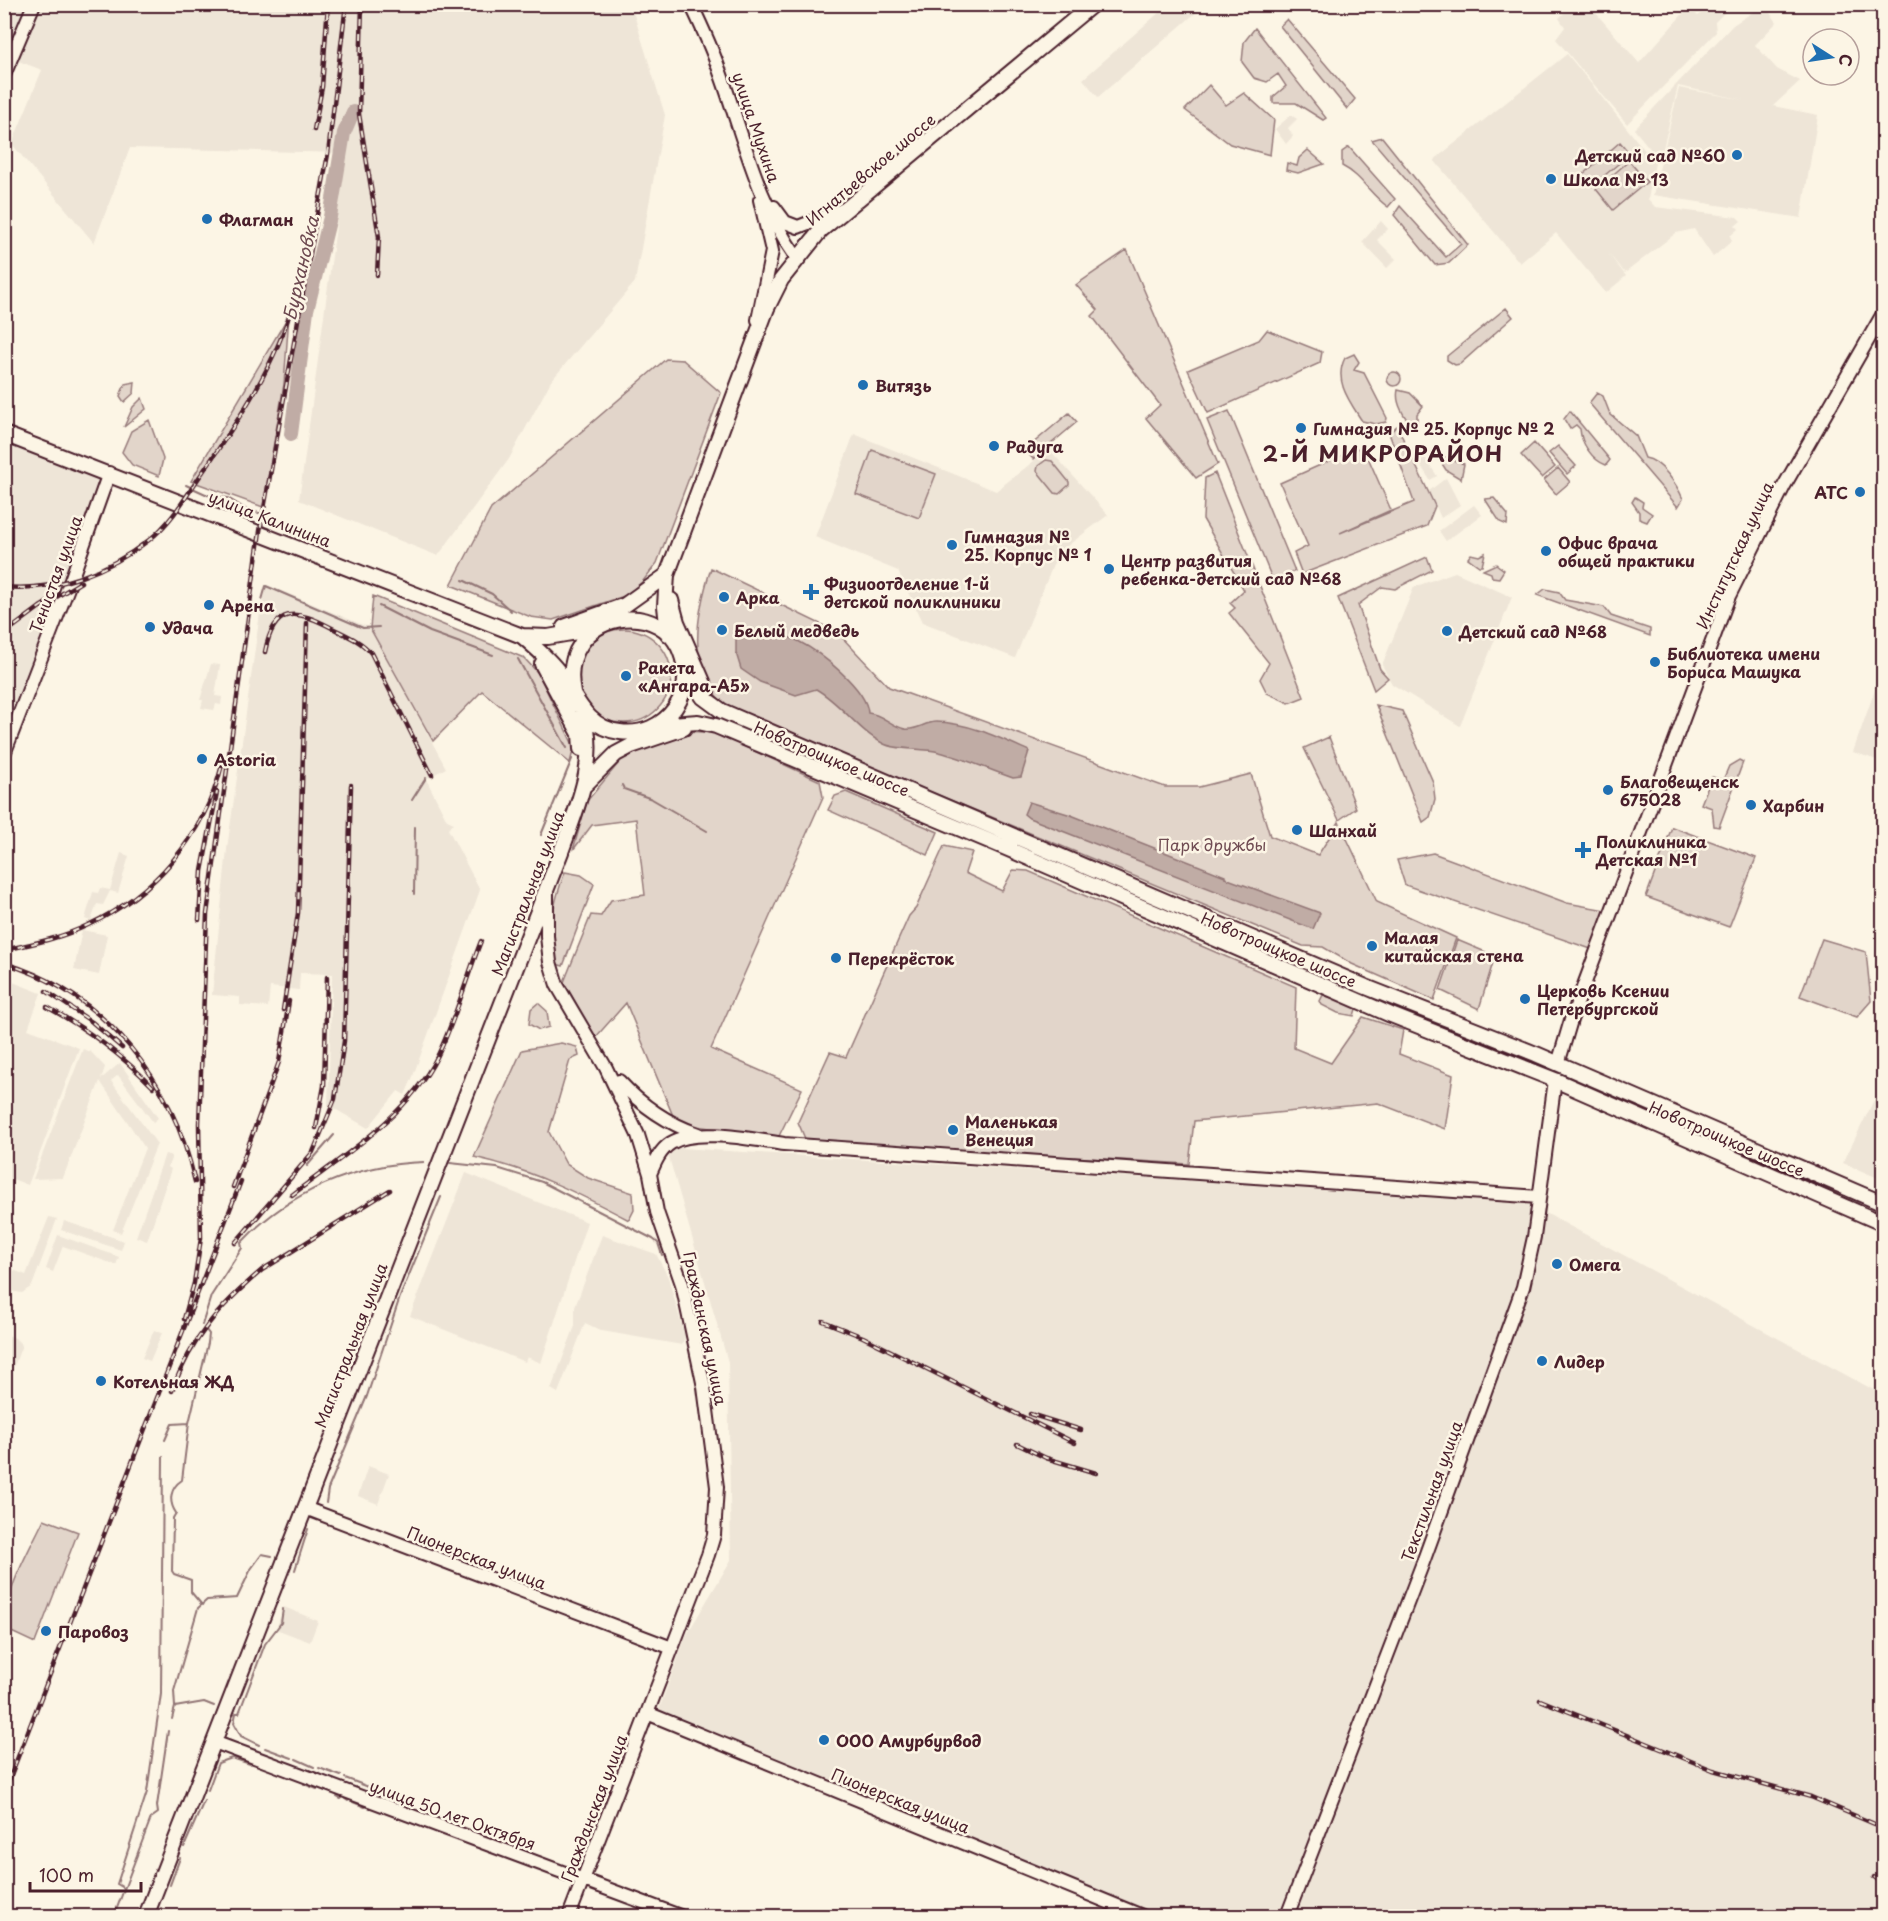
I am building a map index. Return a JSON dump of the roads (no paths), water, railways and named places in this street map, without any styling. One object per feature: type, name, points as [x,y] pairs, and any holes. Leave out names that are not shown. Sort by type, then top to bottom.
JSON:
[{"type":"main road","name":"Игнатьевское шоссе","points":[[667,575],[767,308],[797,258],[815,235],[1093,4]]},
{"type":"main road","name":"улица Калинина","points":[[4,434],[109,473],[522,636]]},
{"type":"main road","points":[[626,618],[647,601],[667,575]]},
{"type":"main road","points":[[667,575],[665,606],[668,634]]},
{"type":"main road","points":[[522,636],[530,632],[557,630],[625,605],[667,575]]},
{"type":"main road","points":[[667,575],[677,622],[705,688],[722,711]]},
{"type":"main road","points":[[573,693],[570,669],[573,658],[581,642],[594,629],[609,621],[626,618],[641,619],[668,634],[680,651],[685,671],[684,687],[679,702],[670,715],[658,725],[630,734],[615,747],[584,786]]},
{"type":"main road","points":[[522,636],[549,637],[594,629]]},
{"type":"main road","points":[[522,636],[549,660],[573,693],[583,713],[589,740],[584,786]]},
{"type":"main road","points":[[522,636],[548,672],[580,734],[584,786]]},
{"type":"main road","name":"Новотроицкое шоссе","points":[[685,671],[704,697],[722,711],[1377,991],[1558,1064],[1884,1204]]},
{"type":"main road","points":[[583,713],[604,728],[630,734]]},
{"type":"main road","name":"Новотроицкое шоссе","points":[[658,725],[698,722],[716,726],[1006,848],[1391,1015],[1555,1080],[1884,1224]]},
{"type":"main road","points":[[584,786],[616,754],[631,746],[682,729],[716,726]]},
{"type":"main road","name":"Магистральная улица","points":[[146,1917],[422,1205],[547,891],[584,786]]},
{"type":"main road","name":"Текстильная улица","points":[[1555,1080],[1558,1064]]},
{"type":"street","points":[[4,75],[34,4]]},
{"type":"street","name":"улица Мухина","points":[[691,4],[718,65],[758,184],[783,239],[797,258]]},
{"type":"street","points":[[758,184],[779,216],[791,226],[804,226],[823,215],[847,208]]},
{"type":"street","points":[[752,348],[772,251],[758,184]]},
{"type":"street","name":"Институтская улица","points":[[1558,1064],[1571,1020],[1729,596],[1784,486],[1884,312]]},
{"type":"street","name":"Тенистая улица","points":[[4,754],[71,580],[109,473]]},
{"type":"street","name":"Гражданская улица","points":[[547,891],[547,936],[550,962],[557,985],[606,1068],[629,1116],[650,1174],[657,1212],[682,1284],[704,1387],[717,1488],[714,1535],[708,1555],[569,1917]]},
{"type":"street","points":[[606,1068],[653,1113],[675,1126],[699,1135],[784,1144],[1539,1197]]},
{"type":"street","name":"Текстильная улица","points":[[1287,1917],[1426,1555],[1520,1297],[1529,1266],[1555,1080]]},
{"type":"street","points":[[650,1174],[655,1161],[671,1143],[699,1135]]},
{"type":"street","name":"Пионерская улица","points":[[305,1508],[672,1648]]},
{"type":"street","name":"Пионерская улица","points":[[647,1713],[1142,1917]]},
{"type":"street","name":"улица 50 лет Октября","points":[[214,1742],[680,1917]]},
{"type":"waterway","name":"Бурхановка","points":[[291,434],[307,310],[330,217],[344,133],[353,112]]},
{"type":"waterway","name":"Бурхановка","points":[[186,485],[210,496],[228,498],[247,510],[275,517]]},
{"type":"waterway","points":[[463,580],[492,594],[511,611]]},
{"type":"waterway","points":[[262,600],[266,586],[363,628],[379,627]]},
{"type":"waterway","points":[[379,606],[430,632],[493,655]]},
{"type":"waterway","points":[[518,659],[567,748]]},
{"type":"waterway","points":[[541,835],[572,759]]},
{"type":"waterway","points":[[412,800],[426,778]]},
{"type":"waterway","points":[[622,785],[624,789],[652,799],[707,831]]},
{"type":"waterway","points":[[414,894],[415,827]]},
{"type":"waterway","points":[[307,1166],[334,1135]]},
{"type":"waterway","points":[[202,1325],[211,1296],[242,1248],[241,1243],[280,1209],[301,1195],[348,1175],[373,1168],[424,1162]]},
{"type":"waterway","points":[[450,1163],[497,1168],[542,1182],[653,1239],[658,1243],[662,1255]]},
{"type":"waterway","points":[[326,1503],[328,1489],[367,1396],[400,1297],[441,1197]]},
{"type":"waterway","points":[[202,1605],[191,1592],[191,1580],[174,1574],[172,1571],[173,1518],[176,1513],[171,1499],[175,1487],[182,1480],[189,1423],[208,1343],[209,1334],[206,1330]]},
{"type":"waterway","points":[[165,1440],[172,1424],[189,1423]]},
{"type":"waterway","points":[[124,1888],[117,1884],[147,1792],[161,1694],[163,1457]]},
{"type":"waterway","points":[[295,1570],[308,1529]]},
{"type":"waterway","points":[[175,1707],[174,1691],[198,1608],[207,1600],[237,1598],[251,1569],[262,1554],[272,1556]]},
{"type":"waterway","points":[[259,1745],[241,1736],[234,1723],[265,1644],[281,1623],[283,1609]]},
{"type":"waterway","points":[[172,1719],[175,1707],[204,1702],[214,1706]]},
{"type":"waterway","points":[[114,1916],[151,1818],[158,1813],[157,1806],[168,1731]]},
{"type":"waterway","points":[[265,1748],[292,1758]]},
{"type":"waterway","points":[[208,1790],[218,1763],[232,1758],[250,1764]]},
{"type":"waterway","points":[[296,1759],[314,1767]]},
{"type":"waterway","points":[[319,1768],[341,1776]]},
{"type":"waterway","points":[[345,1778],[374,1789]]},
{"type":"waterway","points":[[304,1784],[317,1789]]},
{"type":"waterway","points":[[337,1797],[341,1799]]},
{"type":"waterway","points":[[184,1847],[204,1801]]},
{"type":"waterway","points":[[353,1802],[365,1807]]},
{"type":"waterway","points":[[170,1885],[180,1858]]},
{"type":"waterway","points":[[157,1916],[161,1908]]},
{"type":"railway","points":[[314,130],[322,87],[328,4]]},
{"type":"railway","points":[[184,1319],[194,1283],[201,1238],[199,1124],[207,914],[260,531],[328,154],[346,4]]},
{"type":"railway","points":[[362,4],[359,114],[379,237],[377,275]]},
{"type":"railway","points":[[4,587],[43,586],[81,577],[117,561],[157,533],[183,501],[255,391],[287,323],[294,299]]},
{"type":"railway","points":[[4,634],[40,607],[81,582]]},
{"type":"railway","points":[[265,652],[274,626],[288,615],[308,617],[363,645],[371,653],[432,775]]},
{"type":"railway","points":[[283,1010],[298,913],[307,623]]},
{"type":"railway","points":[[4,950],[78,930],[135,897],[173,860],[189,839],[203,816],[222,765]]},
{"type":"railway","points":[[235,1243],[313,1152],[335,1099],[344,1041],[351,785]]},
{"type":"railway","points":[[199,920],[202,871],[217,792]]},
{"type":"railway","points":[[292,1195],[372,1134],[409,1099],[424,1079],[449,1029],[481,941]]},
{"type":"railway","points":[[4,963],[40,977],[73,996],[103,1019],[129,1046],[152,1076],[170,1109],[185,1145],[195,1182]]},
{"type":"railway","points":[[316,1128],[324,1086],[327,977]]},
{"type":"railway","points":[[46,991],[92,1022],[122,1048]]},
{"type":"railway","points":[[233,1187],[279,1062],[289,1001]]},
{"type":"railway","points":[[47,1007],[103,1043],[153,1087]]},
{"type":"railway","points":[[4,1793],[241,1181]]},
{"type":"railway","points":[[172,1391],[188,1355],[208,1324],[262,1270],[390,1190]]},
{"type":"railway","points":[[823,1321],[863,1337],[1075,1443]]},
{"type":"railway","points":[[1030,1414],[1081,1430]]},
{"type":"railway","points":[[1017,1444],[1046,1458],[1096,1473]]},
{"type":"railway","points":[[1540,1700],[1713,1770],[1811,1797],[1884,1828]]},
{"type":"railway","points":[[1874,1877],[1884,1884]]},
{"type":"place","name":"Детский сад №60","points":[[1737,155]]},
{"type":"place","name":"Школа № 13","points":[[1551,179]]},
{"type":"place","name":"Флагман","points":[[207,219]]},
{"type":"place","name":"Витязь","points":[[863,385]]},
{"type":"place","name":"Гимназия № 25. Корпус № 2","points":[[1301,428]]},
{"type":"place","name":"Радуга","points":[[994,446]]},
{"type":"place","name":"АТС","points":[[1860,492]]},
{"type":"place","name":"Гимназия № 25. Корпус № 1","points":[[952,545]]},
{"type":"place","name":"Офис врача общей практики","points":[[1546,551]]},
{"type":"place","name":"Центр развития ребенка-детский сад №68","points":[[1109,569]]},
{"type":"place","name":"Физиоотделение 1-й детской поликлиники","points":[[811,592]]},
{"type":"place","name":"Арка","points":[[724,597]]},
{"type":"place","name":"Арена","points":[[209,605]]},
{"type":"place","name":"Удача","points":[[150,627]]},
{"type":"place","name":"Белый медведь","points":[[722,630]]},
{"type":"place","name":"Детский сад №68","points":[[1447,631]]},
{"type":"place","name":"Библиотека имени Бориса Машука","points":[[1655,662]]},
{"type":"place","name":"Ракета «Ангара-А5»","points":[[626,676]]},
{"type":"place","name":"Astoria","points":[[202,759]]},
{"type":"place","name":"Благовещенск 675028","points":[[1608,790]]},
{"type":"place","name":"Харбин","points":[[1751,805]]},
{"type":"place","name":"Шанхай","points":[[1297,830]]},
{"type":"place","name":"Поликлиника Детская №1","points":[[1583,850]]},
{"type":"place","name":"Малая китайская стена","points":[[1372,946]]},
{"type":"place","name":"Перекрёсток","points":[[836,958]]},
{"type":"place","name":"Церковь Ксении Петербургской","points":[[1525,999]]},
{"type":"place","name":"Маленькая Венеция","points":[[953,1130]]},
{"type":"place","name":"Омега","points":[[1557,1264]]},
{"type":"place","name":"Лидер","points":[[1542,1361]]},
{"type":"place","name":"Котельная ЖД","points":[[101,1381]]},
{"type":"place","name":"Паровоз","points":[[46,1631]]},
{"type":"place","name":"ООО Амурбурвод","points":[[824,1740]]},
{"type":"district","name":"2-Й МИКРОРАЙОН","points":[[1383,452]]},
{"type":"park label","name":"Парк дружбы","points":[[1212,844]]}]
